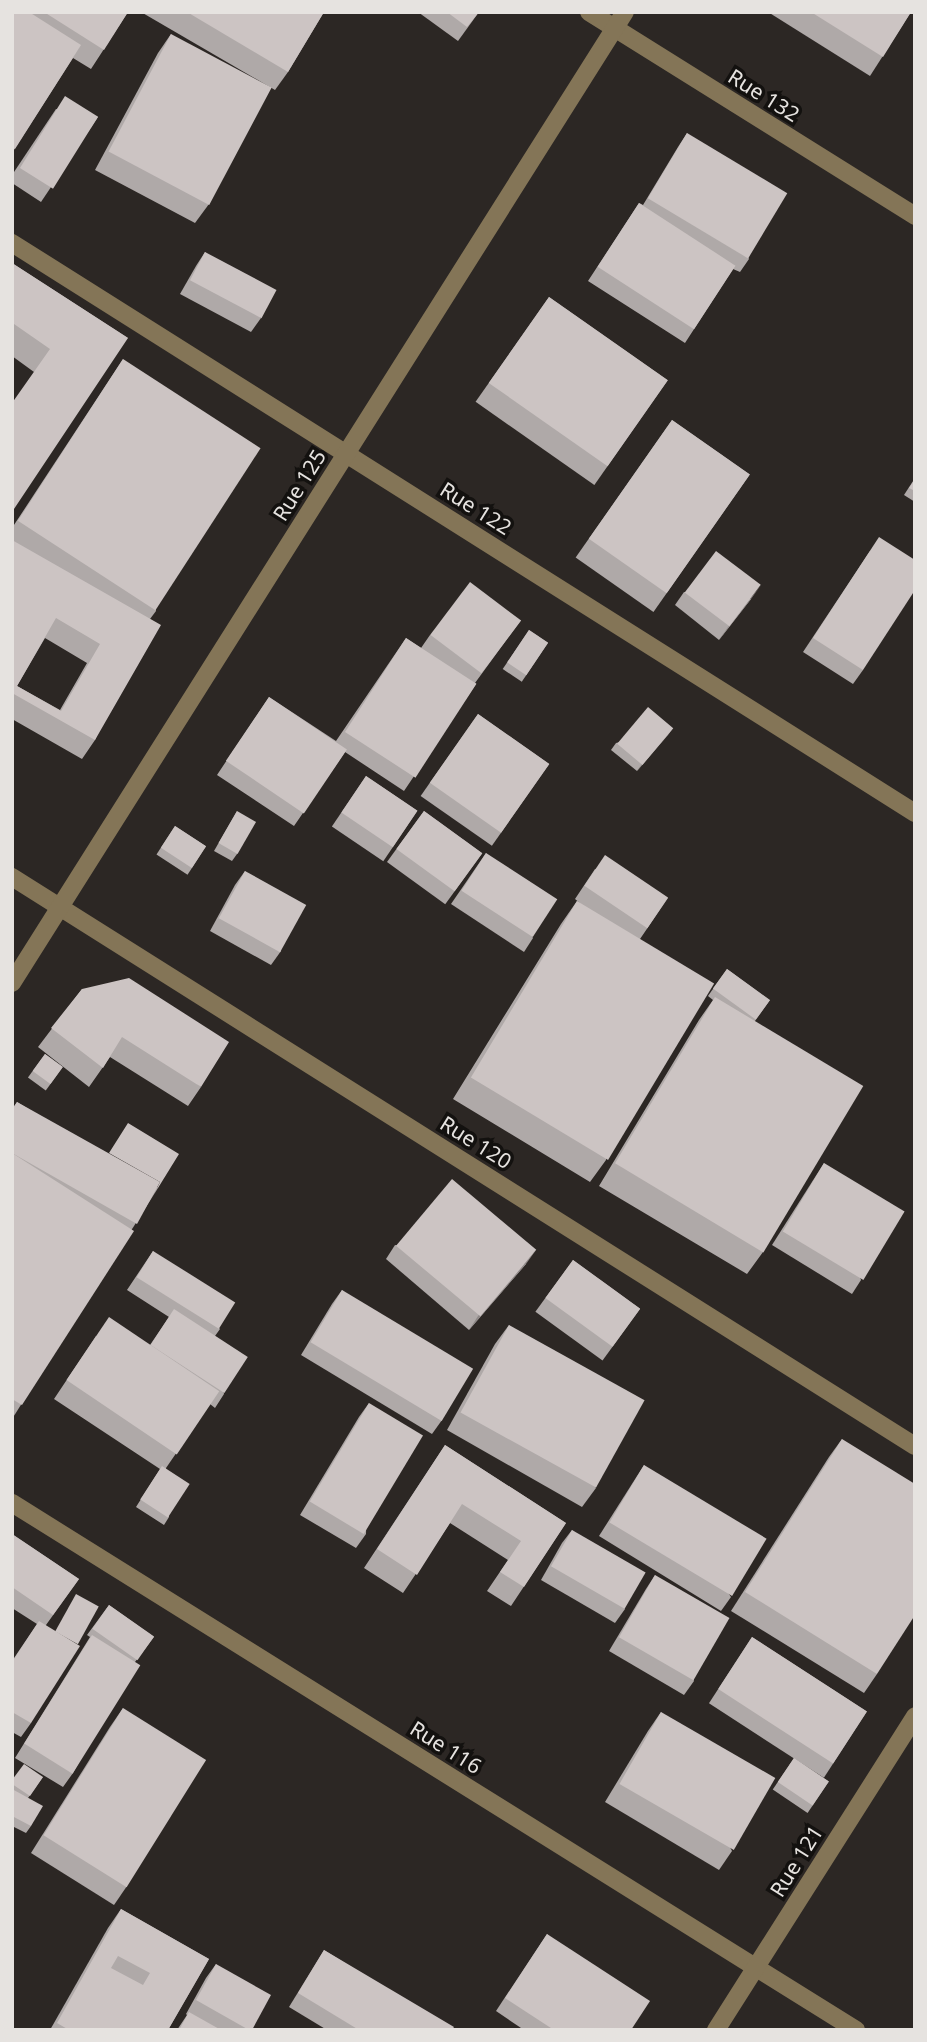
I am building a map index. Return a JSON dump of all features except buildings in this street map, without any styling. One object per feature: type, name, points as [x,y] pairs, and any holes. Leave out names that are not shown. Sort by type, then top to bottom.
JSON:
[{"type":"street","name":"Rue 132","points":[[589,12],[915,216]]},
{"type":"street","name":"Rue 125","points":[[12,983],[625,12]]},
{"type":"street","name":"Rue 122","points":[[12,243],[915,813]]},
{"type":"street","name":"Rue 120","points":[[12,877],[915,1446]]},
{"type":"street","name":"Rue 116","points":[[12,1503],[856,2030]]},
{"type":"street","name":"Rue 121","points":[[716,2030],[915,1716]]}]
